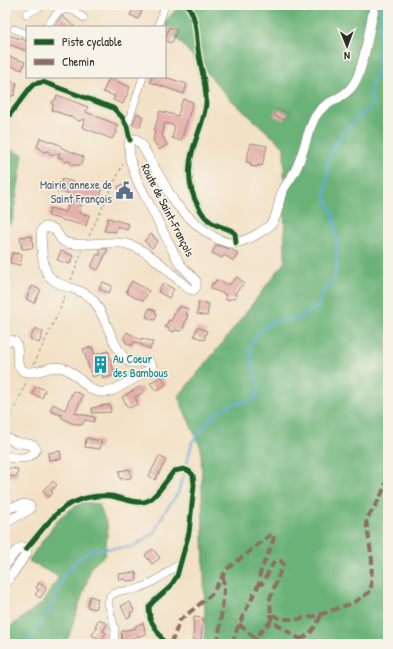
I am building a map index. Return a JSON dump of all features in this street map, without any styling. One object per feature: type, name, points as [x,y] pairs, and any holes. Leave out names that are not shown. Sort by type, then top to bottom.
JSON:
[{"type":"main road","points":[[236,243],[262,232],[272,222],[281,194],[295,171],[316,116],[323,106],[349,90],[354,84],[360,68],[374,5]]},
{"type":"main road","name":"Route de Saint-François","points":[[5,342],[15,342],[18,346],[17,361],[23,371],[30,373],[56,367],[63,368],[70,371],[88,387],[99,393],[114,390],[152,367],[152,364],[148,361],[131,362],[127,360],[115,344],[97,305],[92,298],[52,279],[48,274],[43,257],[40,233],[43,228],[51,227],[57,232],[63,241],[72,244],[103,242],[127,244],[143,252],[173,274],[189,289],[193,290],[196,287],[196,281],[180,264],[175,255],[137,180],[130,160],[130,140],[135,139],[141,144],[169,194],[183,212],[217,238],[231,243],[236,243]]},
{"type":"main road","points":[[5,437],[15,442],[33,445],[36,449],[32,456],[5,457]]},
{"type":"main road","points":[[5,509],[24,504],[30,506],[30,509],[26,513],[5,523]]},
{"type":"main road","points":[[5,565],[15,552],[22,547],[26,549],[27,553],[5,584]]},
{"type":"street","points":[[26,14],[44,5]]},
{"type":"street","points":[[158,26],[165,5]]},
{"type":"street","points":[[187,5],[191,9],[194,20],[206,91],[204,115],[191,158],[189,176],[191,186],[200,209],[207,219],[214,225],[231,229],[235,233],[236,243]]},
{"type":"street","points":[[47,26],[57,13],[66,9],[84,18]]},
{"type":"street","points":[[14,29],[26,34]]},
{"type":"street","points":[[127,126],[143,78]]},
{"type":"street","points":[[5,121],[30,88],[40,80],[112,108],[122,117],[127,126],[130,140]]},
{"type":"street","points":[[26,549],[58,513],[70,504],[87,497],[98,496],[111,496],[131,501],[147,501],[157,494],[174,471],[186,470],[193,475],[194,485],[190,527],[181,563],[177,576],[170,588],[153,602],[149,608],[150,619],[165,644]]},
{"type":"street","points":[[114,644],[114,629],[108,603],[110,596],[118,591],[136,589],[154,582],[181,563]]},
{"type":"path","points":[[221,608],[239,624]]},
{"type":"green space","points":[[180,5],[388,5],[388,644],[204,644],[205,615],[201,448],[178,397],[229,335],[285,261],[284,147],[227,96],[164,23]]},
{"type":"green space","points":[[5,147],[23,155],[12,223],[5,227]]},
{"type":"green space","points":[[81,502],[99,504],[108,528],[105,555],[92,566],[66,644],[5,644],[5,631],[42,603],[59,577],[29,561],[60,517]]},
{"type":"building","points":[[134,7],[142,11],[138,19],[130,15]]},
{"type":"building","points":[[62,16],[74,26],[54,26]]},
{"type":"building","points":[[169,27],[177,30],[172,43],[166,41]]},
{"type":"building","points":[[5,34],[26,41],[26,51],[5,43]]},
{"type":"building","points":[[5,55],[25,62],[22,70],[5,64]]},
{"type":"building","points":[[166,77],[187,84],[184,94],[150,82],[152,78]]},
{"type":"building","points":[[109,78],[130,87],[123,104],[113,100],[115,96],[103,92]]},
{"type":"building","points":[[5,80],[17,83],[14,96],[12,95],[5,111]]},
{"type":"building","points":[[57,95],[88,107],[86,112],[118,125],[116,129],[117,133],[112,139],[82,127],[85,119],[78,121],[74,118],[52,110],[52,102],[56,99]]},
{"type":"building","points":[[184,99],[193,102],[181,141],[172,138],[175,126],[165,123],[162,135],[167,145],[159,150],[153,140],[160,111],[178,116]]},
{"type":"building","points":[[276,109],[288,113],[285,120],[274,116]]},
{"type":"building","points":[[137,113],[143,117],[140,127],[133,125]]},
{"type":"building","points":[[40,138],[60,145],[62,148],[84,157],[81,165],[72,165],[70,161],[65,162],[62,158],[58,157],[60,153],[51,155],[48,151],[43,152],[37,147]]},
{"type":"building","points":[[251,143],[267,146],[262,166],[250,166],[251,163],[246,162]]},
{"type":"building","points":[[62,179],[102,190],[99,201],[84,196],[79,213],[89,215],[86,226],[48,216],[50,208],[66,212],[71,194],[59,191]]},
{"type":"building","name":"Mairie annexe de Saint François","points":[[126,183],[133,195],[124,199],[118,187]]},
{"type":"building","points":[[108,218],[129,224],[127,230],[117,226],[116,232],[104,231]]},
{"type":"building","points":[[151,234],[158,241],[152,248],[144,241]]},
{"type":"building","points":[[32,236],[33,248],[22,249],[20,237]]},
{"type":"building","points":[[216,245],[238,253],[234,261],[224,255],[222,258],[212,253]]},
{"type":"building","points":[[100,249],[108,249],[98,270],[91,267],[97,254],[100,256]]},
{"type":"building","points":[[61,251],[73,256],[70,264],[57,260]]},
{"type":"building","points":[[12,253],[22,254],[20,265],[10,263]]},
{"type":"building","points":[[237,277],[244,283],[235,293],[236,298],[226,300],[225,294],[211,289],[212,283],[214,284],[216,280],[229,285]]},
{"type":"building","points":[[132,281],[149,291],[143,301],[127,293],[128,291],[126,291]]},
{"type":"building","points":[[103,282],[112,286],[109,293],[99,289]]},
{"type":"building","points":[[163,283],[174,289],[169,298],[158,292]]},
{"type":"building","points":[[32,286],[41,290],[34,303],[26,299]]},
{"type":"building","points":[[199,302],[209,304],[207,316],[197,314]]},
{"type":"building","points":[[180,306],[188,309],[186,315],[188,315],[182,331],[175,330],[174,332],[168,330],[169,328],[165,327],[169,320],[171,321],[177,308],[179,309]]},
{"type":"building","points":[[149,308],[156,311],[155,313],[157,314],[155,320],[146,317]]},
{"type":"building","points":[[197,327],[207,331],[204,340],[194,336]]},
{"type":"building","points":[[35,328],[43,332],[39,343],[30,339]]},
{"type":"building","points":[[127,332],[141,340],[142,338],[153,342],[150,349],[136,342],[134,342],[132,346],[125,342],[126,340],[123,339]]},
{"type":"building","name":"Au Coeur des Bambous","points":[[92,347],[95,355],[108,351],[115,375],[103,379],[102,374],[92,377],[83,349]]},
{"type":"building","points":[[161,376],[166,384],[156,391],[150,383]]},
{"type":"building","points":[[36,386],[45,390],[42,398],[32,394]]},
{"type":"building","points":[[141,386],[144,392],[135,397],[138,404],[129,408],[122,397]]},
{"type":"building","points":[[73,391],[83,395],[75,413],[95,417],[94,422],[85,420],[82,425],[71,423],[61,417],[62,415],[50,411],[53,404],[65,410]]},
{"type":"building","points":[[110,405],[111,412],[92,413],[92,408]]},
{"type":"building","points":[[86,438],[101,441],[100,449],[85,447]]},
{"type":"building","points":[[60,451],[61,459],[49,460],[48,453]]},
{"type":"building","points":[[159,456],[166,460],[155,480],[149,476]]},
{"type":"building","points":[[6,468],[18,469],[17,477],[5,476]]},
{"type":"building","points":[[130,469],[131,478],[120,479],[119,471]]},
{"type":"building","points":[[53,481],[57,485],[51,491],[53,493],[48,497],[43,490]]},
{"type":"building","points":[[153,549],[160,558],[152,564],[145,555]]},
{"type":"building","points":[[136,572],[137,580],[119,580],[118,574]]},
{"type":"building","points":[[39,583],[46,587],[40,598],[35,594],[39,590],[36,588]]},
{"type":"building","points":[[90,596],[98,599],[95,609],[87,607]]},
{"type":"building","points":[[130,602],[134,611],[130,613],[131,616],[127,618],[121,606]]},
{"type":"building","points":[[194,617],[203,618],[201,640],[193,640]]},
{"type":"building","points":[[99,619],[107,624],[103,631],[106,633],[101,640],[92,635],[97,627],[95,626]]},
{"type":"building","points":[[143,623],[146,634],[122,641],[122,631],[136,628],[135,626]]},
{"type":"waterway","points":[[186,467],[192,442],[214,415],[232,404],[251,401],[257,396],[259,388],[250,351],[257,334],[271,322],[299,318],[310,313],[319,305],[322,293],[331,283],[337,268],[337,241],[334,218],[325,195],[328,161],[342,132],[372,107],[370,88],[378,72],[379,65],[381,5]]},
{"type":"waterway","points":[[28,644],[49,611],[64,575],[73,564],[90,551],[132,547],[154,533],[164,513],[178,493],[185,471]]},
{"type":"marked path","points":[[171,644],[180,620],[211,595],[227,569],[270,535],[274,535],[273,542],[263,566],[259,578],[259,584],[262,584],[274,562],[281,561],[283,564],[270,599],[271,614],[281,619],[299,619],[316,616],[353,603],[371,591],[372,560],[366,520],[380,498],[388,478]]},
{"type":"marked path","points":[[218,644],[224,591],[223,577]]},
{"type":"marked path","points":[[232,644],[239,624],[259,584]]},
{"type":"marked path","points":[[271,614],[271,621],[300,639],[295,644]]},
{"type":"marked path","points":[[300,639],[311,632],[322,614]]},
{"type":"marked path","points":[[260,644],[255,638],[271,621]]},
{"type":"marked path","points":[[239,624],[255,638]]},
{"type":"cycle path","points":[[187,5],[193,15],[206,96],[204,115],[191,157],[191,187],[199,208],[203,214],[218,226],[229,229],[235,233],[236,243]]},
{"type":"cycle path","points":[[5,121],[30,88],[34,84],[43,82],[113,108],[122,117],[127,126],[130,140]]},
{"type":"cycle path","points":[[26,549],[53,517],[72,503],[86,498],[101,496],[111,496],[134,502],[147,501],[158,492],[174,471],[184,469],[189,471],[193,475],[194,485],[189,533],[177,576],[170,587],[149,607],[150,619],[165,644]]},
{"type":"place","name":"Mairie annexe de Saint François","points":[[125,191]]},
{"type":"place","name":"Au Coeur des Bambous","points":[[100,365]]}]
